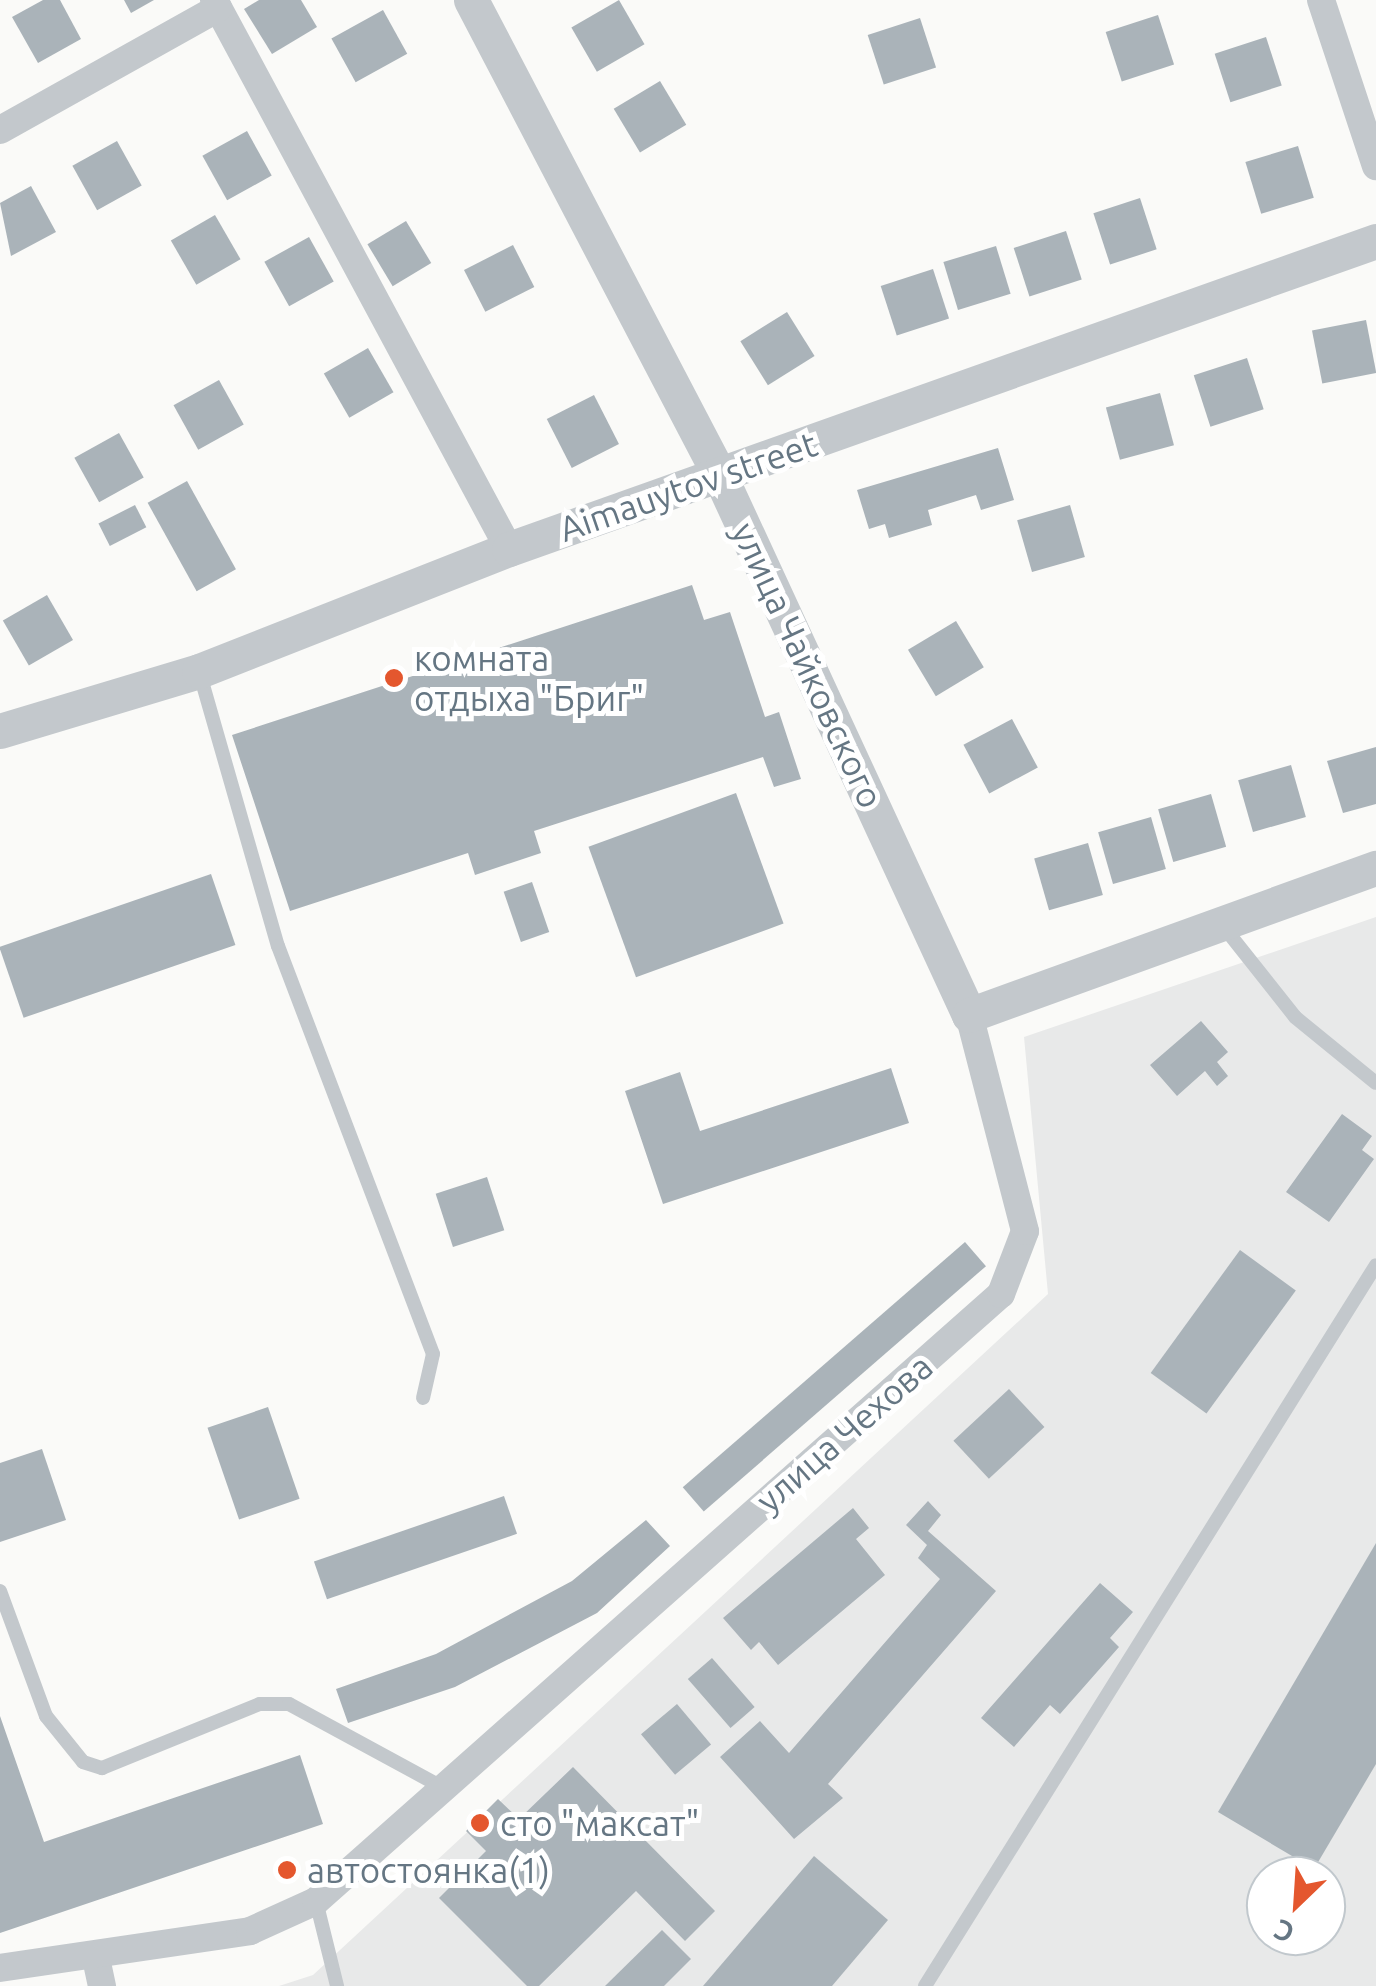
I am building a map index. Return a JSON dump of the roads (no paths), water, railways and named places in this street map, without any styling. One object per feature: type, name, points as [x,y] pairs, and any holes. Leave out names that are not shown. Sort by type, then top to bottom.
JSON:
[{"type":"street","name":"улица Чайковского","points":[[471,0],[720,476],[969,1015]]},
{"type":"street","points":[[1321,0],[1376,166]]},
{"type":"street","points":[[0,130],[216,4],[509,550]]},
{"type":"street","name":"Aimauytov street","points":[[2,727],[199,670],[509,550],[1376,241]]},
{"type":"street","points":[[969,1015],[1376,868]]},
{"type":"street","name":"улица Чехова","points":[[0,1968],[99,1972],[250,1931],[316,1901],[1001,1294],[1024,1231],[969,1015]]},
{"type":"lane","points":[[199,670],[278,946],[433,1354],[422,1398]]},
{"type":"lane","points":[[1223,926],[1295,1017],[1376,1083]]},
{"type":"lane","points":[[925,1986],[1376,1266]]},
{"type":"lane","points":[[0,1590],[46,1716],[83,1762],[102,1768],[260,1704],[289,1704],[442,1787]]},
{"type":"lane","points":[[316,1901],[338,1986]]},
{"type":"place","name":"комната отдыха \"Бриг\"","points":[[394,678]]},
{"type":"place","name":"сто \"максат\"","points":[[480,1823]]},
{"type":"place","name":"автостоянка(1)","points":[[287,1870]]}]
